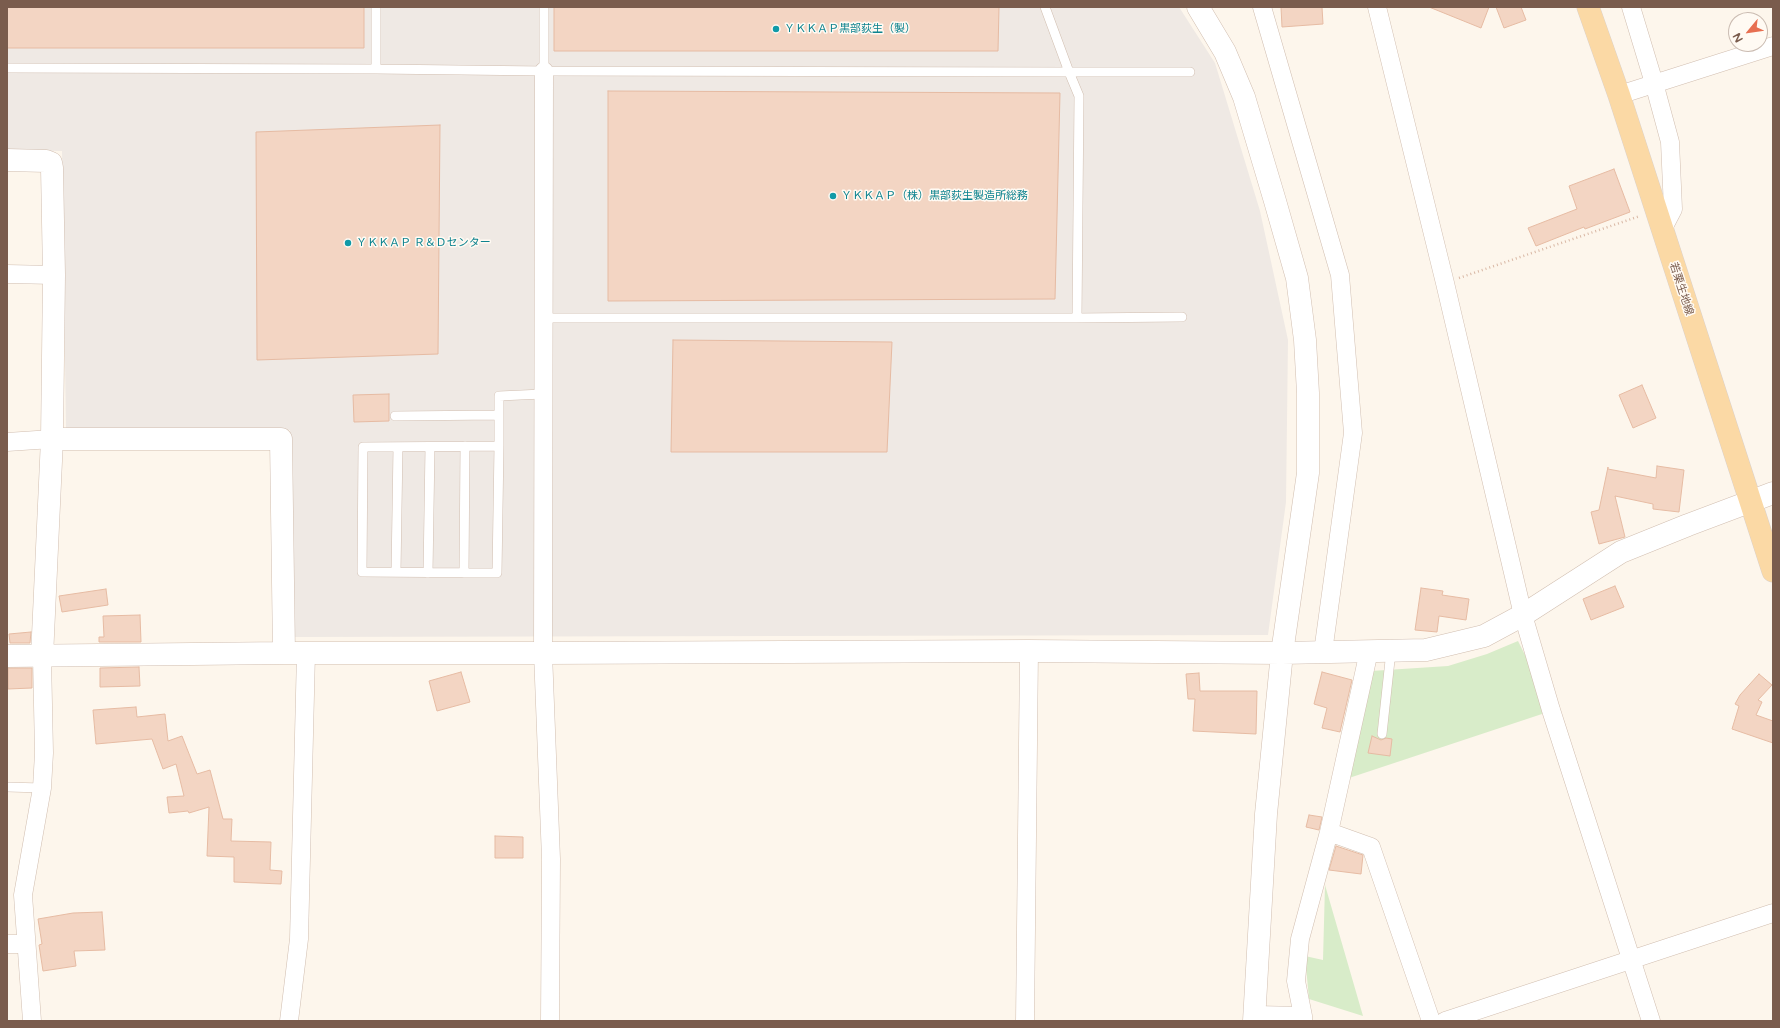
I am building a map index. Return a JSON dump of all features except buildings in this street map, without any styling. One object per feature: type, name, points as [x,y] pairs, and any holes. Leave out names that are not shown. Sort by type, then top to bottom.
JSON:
[{"type":"main road","name":"若栗生地線","points":[[1588,7],[1619,95],[1773,571]]},
{"type":"street","points":[[1198,7],[1225,52],[1244,97],[1297,278],[1305,340],[1308,393],[1308,473],[1282,653],[1266,814],[1255,1018],[1303,1018],[1296,981],[1300,939],[1329,832],[1369,652]]},
{"type":"street","points":[[1262,7],[1341,282],[1353,433],[1323,652]]},
{"type":"street","points":[[1377,7],[1445,282],[1523,615],[1551,710],[1652,1021]]},
{"type":"street","points":[[1631,7],[1670,142],[1673,208],[1659,220]]},
{"type":"street","points":[[1619,95],[1773,46]]},
{"type":"street","points":[[544,71],[543,653],[551,859],[550,1021]]},
{"type":"street","points":[[7,160],[46,161],[51,163],[52,168],[54,275],[52,439],[42,657],[44,752],[42,788],[23,895],[32,1021]]},
{"type":"street","points":[[7,274],[54,275]]},
{"type":"street","points":[[7,442],[52,439],[281,439],[295,652],[299,939],[289,1021]]},
{"type":"street","points":[[7,656],[42,657],[295,652],[543,653],[1029,651],[1282,653],[1426,650],[1484,636],[1523,615],[1621,552],[1773,493]]},
{"type":"street","points":[[1025,1021],[1029,651]]},
{"type":"street","points":[[1329,832],[1371,847],[1431,1021]]},
{"type":"street","points":[[1445,1021],[1773,913]]},
{"type":"street","points":[[7,944],[26,944]]},
{"type":"lane","points":[[376,7],[376,69]]},
{"type":"lane","points":[[544,7],[544,71]]},
{"type":"lane","points":[[1045,7],[1079,96],[1078,318]]},
{"type":"lane","points":[[7,68],[1190,72]]},
{"type":"lane","points":[[543,318],[1182,317]]},
{"type":"lane","points":[[499,446],[363,447],[362,572],[497,573],[500,396],[543,394]]},
{"type":"lane","points":[[395,416],[499,415]]},
{"type":"lane","points":[[464,573],[465,446]]},
{"type":"lane","points":[[396,572],[398,447]]},
{"type":"lane","points":[[428,573],[430,447]]},
{"type":"lane","points":[[1382,734],[1391,651]]},
{"type":"lane","points":[[7,787],[42,788]]},
{"type":"path","points":[[1445,282],[1659,220]]},
{"type":"shaded area","points":[[7,7],[1179,7],[1215,63],[1260,211],[1288,340],[1286,502],[1268,635],[295,637],[290,430],[66,429],[62,151],[7,150]]},
{"type":"green space","points":[[1518,641],[1533,671],[1545,713],[1349,778],[1371,671],[1448,666],[1487,654]]},
{"type":"green space","points":[[1325,885],[1363,1016],[1309,999],[1305,956],[1323,960]]},
{"type":"place","name":"ＹＫＫＡＰ黒部荻生（製）","points":[[776,29]]},
{"type":"place","name":"ＹＫＫＡＰ（株）黒部荻生製造所総務","points":[[833,196]]},
{"type":"place","name":"ＹＫＫＡＰ Ｒ＆Ｄセンター","points":[[348,243]]}]
